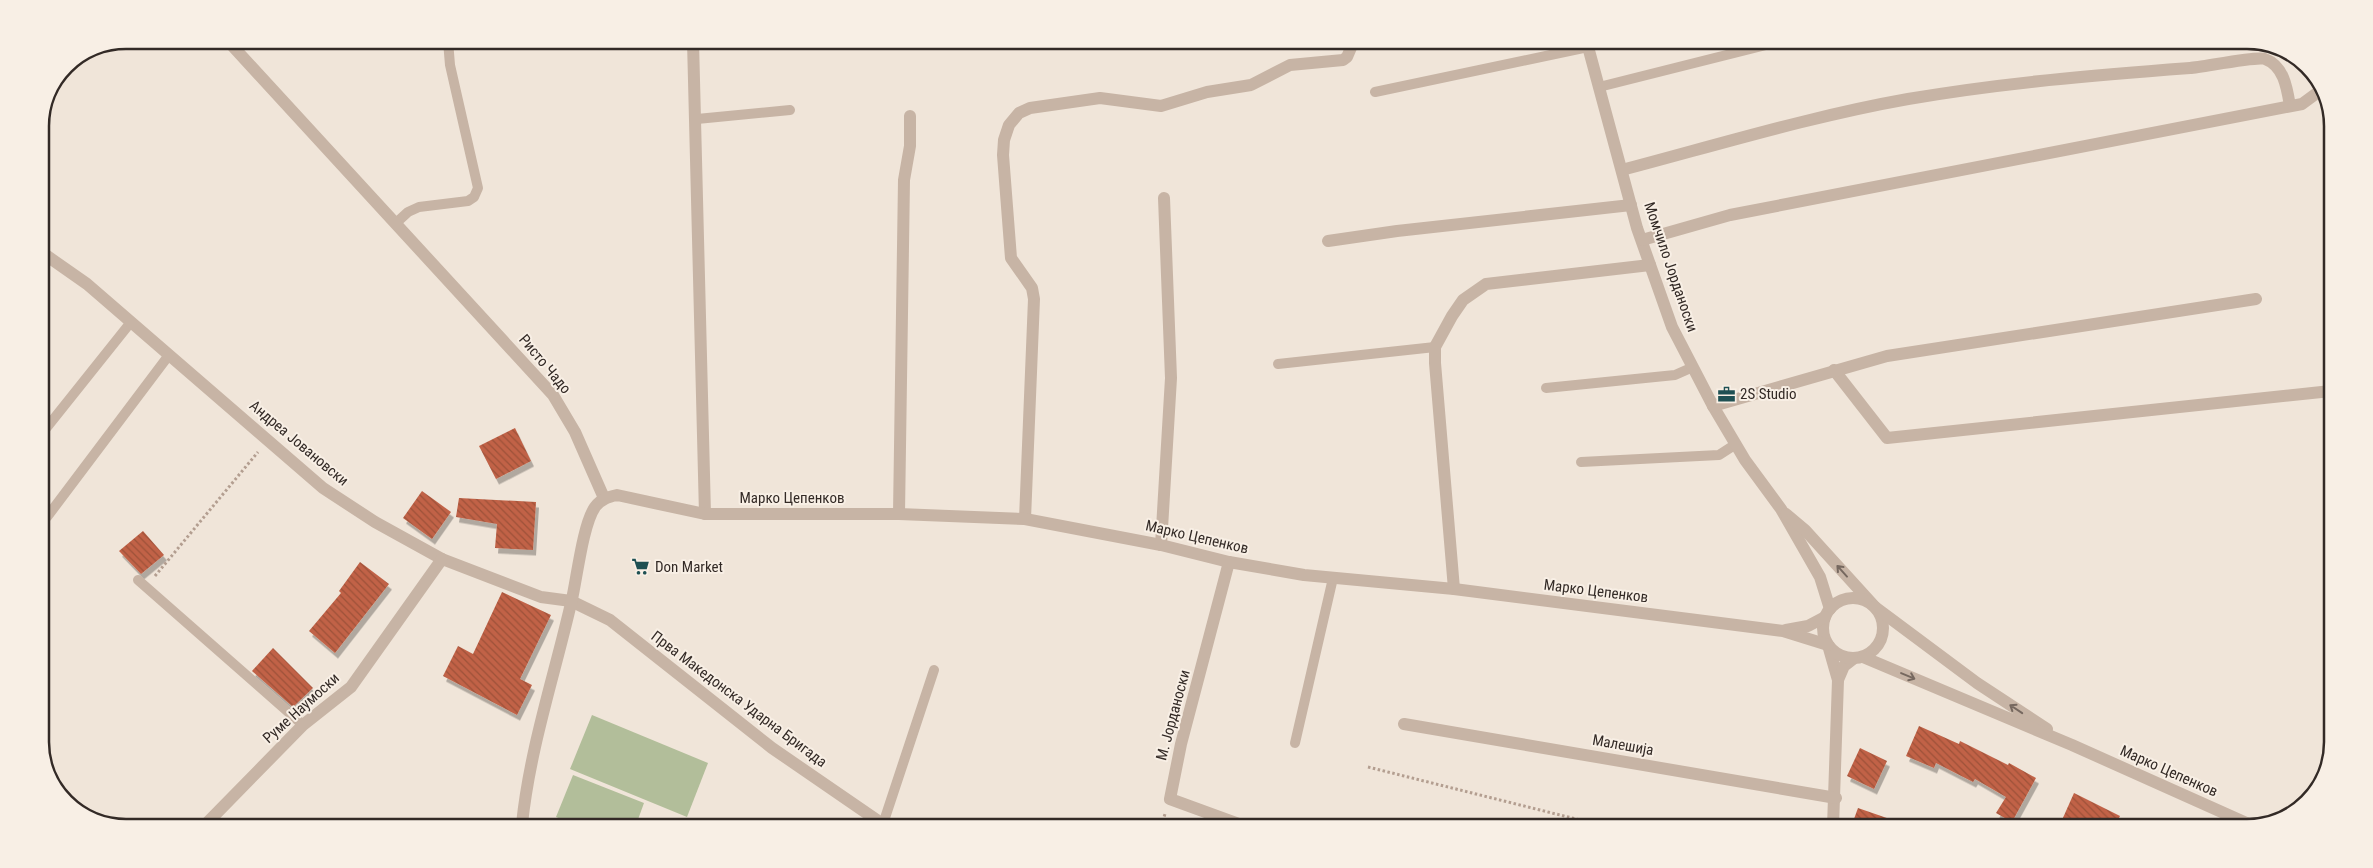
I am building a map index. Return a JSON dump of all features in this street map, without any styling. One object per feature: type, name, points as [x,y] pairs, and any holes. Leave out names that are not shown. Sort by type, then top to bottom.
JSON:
[{"type":"street","name":"Ристо Чадо","points":[[235,49],[553,395],[575,432],[604,498]]},
{"type":"street","points":[[693,49],[697,119],[706,514]]},
{"type":"street","points":[[1025,519],[1034,298],[1032,288],[1011,258],[1003,154],[1008,125],[1019,113],[1030,108],[1100,98],[1161,106],[1207,92],[1251,84],[1290,65],[1343,60],[1347,57],[1350,49]]},
{"type":"street","name":"Момчило Јорданоски","points":[[1589,49],[1631,205],[1672,327],[1713,406],[1736,444],[1781,509]]},
{"type":"street","points":[[1622,170],[1837,114],[1908,99],[2119,73],[2209,66],[2263,58],[2275,65],[2285,79],[2290,106]]},
{"type":"street","points":[[1642,240],[1730,215],[2302,104],[2317,93]]},
{"type":"street","points":[[899,514],[904,180],[910,146],[910,116]]},
{"type":"street","points":[[1161,545],[1171,378],[1164,198]]},
{"type":"street","points":[[1328,241],[1396,231],[1631,205]]},
{"type":"street","name":"Андреа Јовановски","points":[[49,257],[87,284],[324,488],[375,522],[442,559],[541,596],[571,601]]},
{"type":"street","points":[[1454,589],[1435,347],[1463,300],[1486,284],[1650,265]]},
{"type":"street","points":[[1713,406],[1887,356],[2256,299]]},
{"type":"street","points":[[1834,370],[1887,438],[2324,392]]},
{"type":"street","name":"Марко Цепенков","points":[[604,498],[617,495],[706,514],[899,514],[1025,519],[1161,545],[1229,562],[1333,578],[1454,589],[1783,631]]},
{"type":"street","points":[[523,819],[527,783],[588,524],[594,508],[604,498]]},
{"type":"street","points":[[1781,509],[1805,530],[1875,606],[1881,615],[1883,635],[1879,644],[1844,666],[1838,680]]},
{"type":"street","points":[[1781,509],[1820,577],[1828,613],[1824,636],[1838,680],[1836,798],[1834,819]]},
{"type":"street","name":"Руме Наумоски","points":[[211,819],[303,725],[351,687],[442,559]]},
{"type":"street","name":"М. Јорданоски","points":[[1219,819],[1170,799],[1181,744],[1229,562]]},
{"type":"street","points":[[1783,631],[1808,626],[1847,599],[1857,598],[1875,606],[1977,683],[2072,745]]},
{"type":"street","name":"Прва Македонска Ударна Бригада","points":[[571,601],[610,620],[772,748],[875,819]]},
{"type":"street","points":[[1783,631],[1828,645],[1835,653],[1858,658],[2072,745]]},
{"type":"street","name":"Малешија","points":[[1404,724],[1836,798]]},
{"type":"street","name":"Марко Цепенков","points":[[2072,745],[2237,819]]},
{"type":"lane","points":[[396,223],[408,212],[419,208],[468,201],[474,197],[478,188],[450,65],[449,49]]},
{"type":"lane","points":[[1375,92],[1570,49]]},
{"type":"lane","points":[[1599,87],[1750,49]]},
{"type":"lane","points":[[697,119],[790,110]]},
{"type":"lane","points":[[49,425],[131,322]]},
{"type":"lane","points":[[1278,364],[1435,347]]},
{"type":"lane","points":[[49,514],[169,355]]},
{"type":"lane","points":[[1546,388],[1675,375],[1693,367]]},
{"type":"lane","points":[[1581,462],[1719,455],[1736,444]]},
{"type":"lane","points":[[1295,743],[1333,578]]},
{"type":"lane","points":[[142,584],[303,725]]},
{"type":"lane","points":[[886,819],[934,670]]},
{"type":"path","points":[[142,584],[268,440]]},
{"type":"path","points":[[1368,767],[1576,819]]},
{"type":"green space","points":[[592,715],[708,763],[687,817],[570,769]]},
{"type":"green space","points":[[573,775],[644,803],[638,819],[561,819],[556,817]]},
{"type":"building","points":[[515,428],[531,461],[496,479],[479,446]]},
{"type":"building","points":[[422,491],[451,512],[432,539],[403,518]]},
{"type":"building","points":[[459,498],[536,502],[533,550],[495,548],[497,524],[456,517]]},
{"type":"building","points":[[143,531],[164,555],[141,574],[119,551]]},
{"type":"building","points":[[360,562],[389,584],[335,653],[309,631],[341,593],[339,591]]},
{"type":"building","points":[[502,592],[551,615],[520,679],[532,685],[517,715],[443,676],[458,646],[473,654]]},
{"type":"building","points":[[273,648],[313,688],[293,707],[252,671]]},
{"type":"building","points":[[1919,726],[1959,744],[1960,741],[2008,765],[2009,763],[2036,778],[2014,819],[2007,819],[1996,813],[2006,797],[1975,779],[1973,782],[1936,763],[1934,768],[1906,756]]},
{"type":"building","points":[[1860,748],[1887,761],[1874,789],[1847,776]]},
{"type":"building","points":[[2074,793],[2120,816],[2118,819],[2062,819]]},
{"type":"building","points":[[1858,808],[1890,819],[1854,819]]},
{"type":"place","name":"2S Studio","points":[[1726,394]]},
{"type":"place","name":"Don Market","points":[[641,567]]}]
